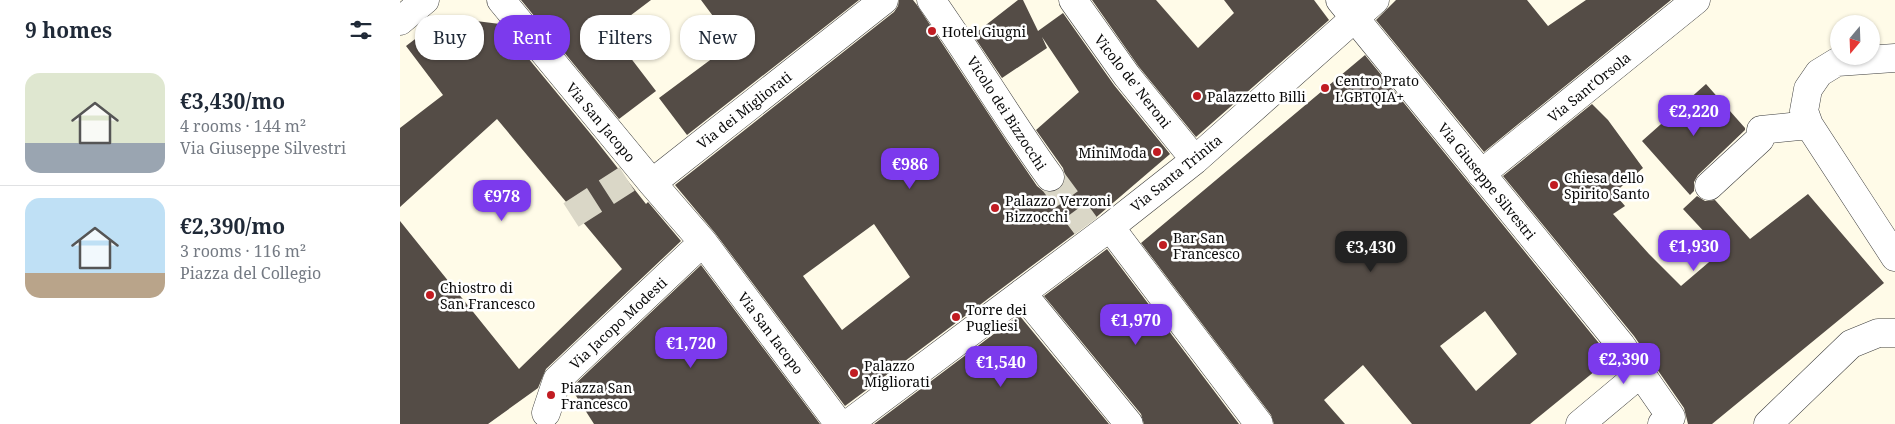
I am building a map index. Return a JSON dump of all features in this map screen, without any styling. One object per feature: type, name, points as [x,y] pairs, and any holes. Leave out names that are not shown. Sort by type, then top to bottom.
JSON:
[{"type":"street","points":[[400,21],[425,0]]},
{"type":"street","name":"Via San Jacopo","points":[[501,0],[639,181],[703,242]]},
{"type":"street","name":"Via dei Migliorati","points":[[639,181],[884,0]]},
{"type":"street","name":"Vicolo dei Bizzocchi","points":[[931,0],[1050,177]]},
{"type":"street","name":"Vicolo de' Neroni","points":[[1073,0],[1127,76],[1195,160]]},
{"type":"street","name":"Via Santa Trinita","points":[[848,424],[1022,293],[1097,231],[1195,160],[1347,9],[1375,0]]},
{"type":"street","name":"Via Sant'Orsola","points":[[1481,174],[1696,0]]},
{"type":"street","name":"Via Giuseppe Silvestri","points":[[1347,9],[1621,345],[1641,373],[1670,422]]},
{"type":"street","points":[[1895,58],[1837,62],[1818,73],[1808,89],[1804,111],[1809,126],[1895,257]]},
{"type":"street","points":[[1709,186],[1760,139],[1761,130],[1809,126]]},
{"type":"street","points":[[1097,231],[1259,424]]},
{"type":"street","name":"Via Jacopo Modesti","points":[[546,413],[557,380],[703,242]]},
{"type":"street","name":"Via San Iacopo","points":[[703,242],[839,424]]},
{"type":"street","points":[[1022,293],[1129,424]]},
{"type":"street","points":[[1768,424],[1850,344],[1878,334],[1895,333]]},
{"type":"street","points":[[1580,424],[1641,373]]},
{"type":"building","points":[[521,0],[651,0],[631,15],[580,15],[580,60],[632,60],[656,91],[619,119],[570,60],[570,15],[533,15]]},
{"type":"building","points":[[701,0],[859,0],[687,135],[659,98],[710,60],[755,60],[755,15],[712,15]]},
{"type":"building","points":[[899,0],[913,0],[917,5],[1007,142],[1037,186],[1043,191],[1052,192],[1059,189],[1064,183],[1065,175],[1063,168],[1036,130],[1079,92],[1042,37],[1047,48],[1002,78],[973,35],[1018,0],[1023,0],[1038,31],[1063,13],[1114,85],[1170,154],[1093,220],[845,406],[715,233],[675,185],[894,12]],"holes":[[[874,224],[910,277],[842,330],[803,276]]]},
{"type":"building","name":"Palazzetto Billi","points":[[1092,0],[1156,0],[1198,48],[1234,13],[1224,0],[1314,0],[1329,20],[1196,137],[1139,67]]},
{"type":"building","points":[[1396,0],[1527,0],[1548,26],[1586,0],[1671,0],[1484,152],[1376,20]]},
{"type":"building","points":[[484,22],[494,23],[494,60],[530,60],[646,204],[648,202],[681,241],[546,369],[538,388],[488,424],[400,424],[400,221],[519,369],[622,269],[497,119],[400,207],[400,128],[443,95],[417,60],[484,60]]},
{"type":"building","points":[[415,39],[415,58],[406,46]]},
{"type":"building","points":[[1365,55],[1611,358],[1530,424],[1412,424],[1363,365],[1324,400],[1345,424],[1274,424],[1271,415],[1141,243]],"holes":[[[1485,311],[1517,354],[1476,391],[1440,346]]]},
{"type":"building","points":[[1706,84],[1745,130],[1698,175],[1694,182],[1694,191],[1690,195],[1642,141]]},
{"type":"building","points":[[1592,104],[1608,120],[1643,168],[1614,193],[1625,206],[1613,214],[1681,286],[1722,251],[1683,209],[1697,196],[1705,201],[1715,200],[1750,239],[1808,194],[1884,283],[1712,424],[1688,424],[1684,408],[1634,336],[1503,176]]},
{"type":"building","points":[[1107,249],[1239,424],[1144,424],[1141,414],[1044,296]]},
{"type":"building","points":[[701,265],[820,424],[594,424],[571,388]]},
{"type":"building","points":[[1019,315],[1109,424],[874,424]]},
{"type":"tunnel","points":[[1050,177],[1086,226]]},
{"type":"tunnel","points":[[571,215],[627,179]]},
{"type":"place","name":"Hotel Giugni","points":[[932,31]]},
{"type":"place","name":"Centro Prato LGBTQIA+","points":[[1325,88]]},
{"type":"place","name":"Palazzetto Billi","points":[[1197,96]]},
{"type":"place","name":"MiniModa","points":[[1157,152]]},
{"type":"place","name":"Chiesa dello Spirito Santo","points":[[1554,185]]},
{"type":"place","name":"Palazzo Verzoni Bizzocchi","points":[[995,208]]},
{"type":"place","name":"Bar San Francesco","points":[[1163,245]]},
{"type":"place","name":"Chiostro di San Francesco","points":[[430,295]]},
{"type":"place","name":"Torre dei Pugliesi","points":[[956,317]]},
{"type":"place","name":"Palazzo Migliorati","points":[[854,373]]},
{"type":"place","name":"Piazza San Francesco","points":[[551,395]]}]
